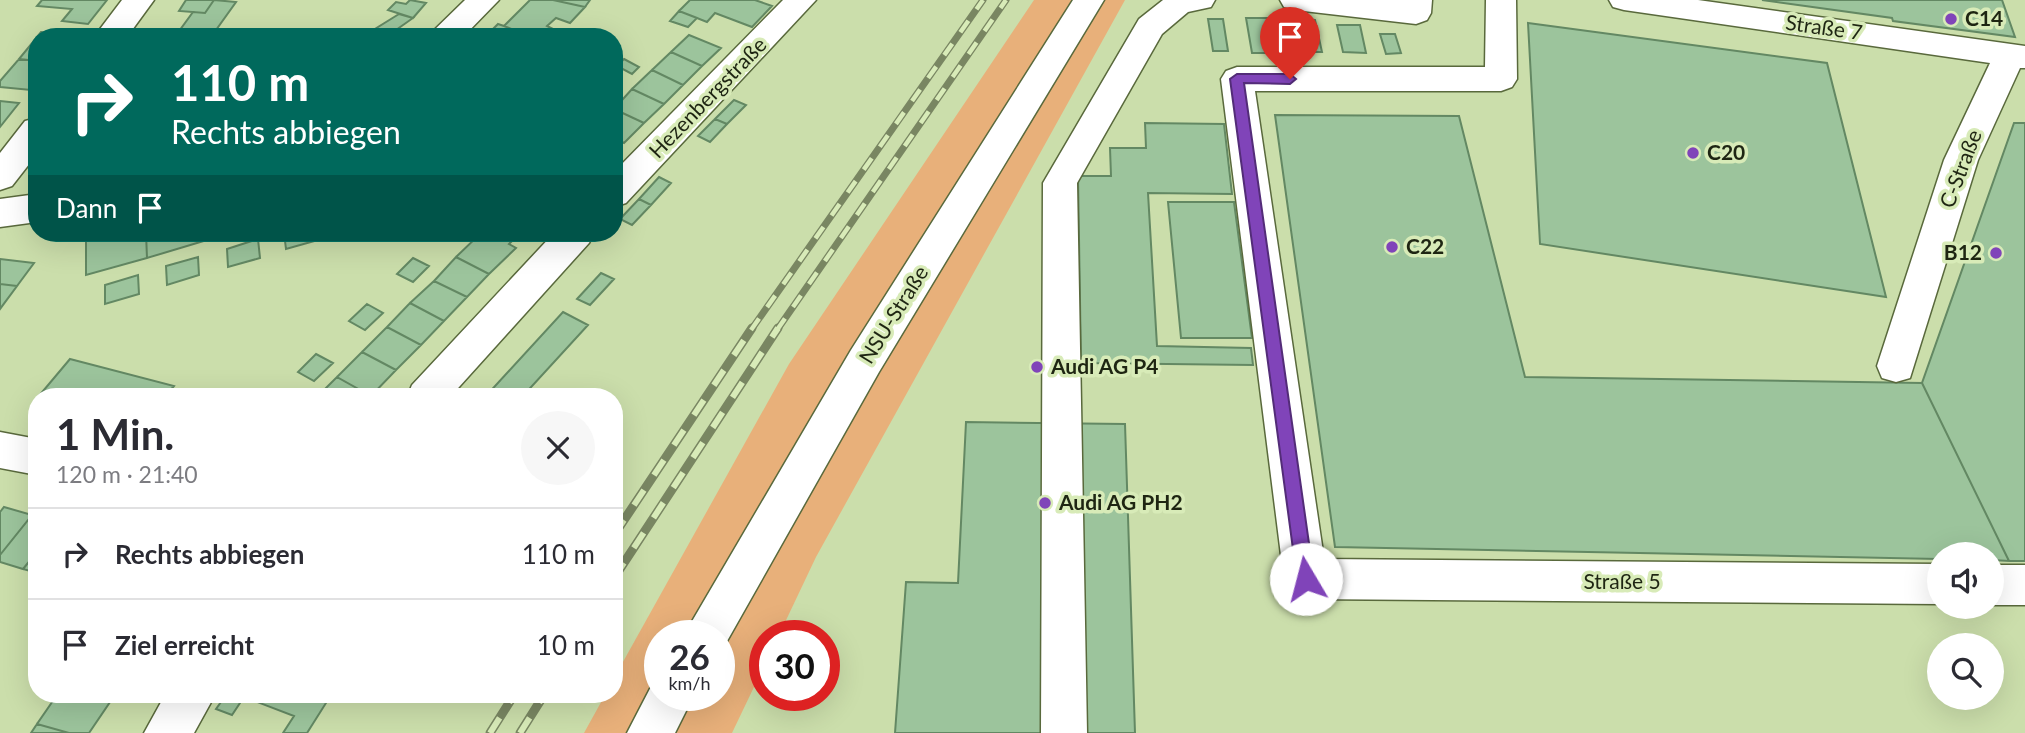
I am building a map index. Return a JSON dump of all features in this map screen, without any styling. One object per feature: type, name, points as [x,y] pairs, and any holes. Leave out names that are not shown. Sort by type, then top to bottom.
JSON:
[{"type":"street","points":[[117,28],[139,0]]},
{"type":"street","points":[[453,28],[485,0]]},
{"type":"street","name":"Hezenbergstraße","points":[[623,185],[801,0]]},
{"type":"street","points":[[1063,733],[1060,183],[1150,27],[1179,4],[1200,0]]},
{"type":"street","points":[[1295,0],[1416,13],[1417,0]]},
{"type":"street","name":"Straße 5","points":[[1501,0],[1501,79],[1237,79],[1306,579],[1927,584]]},
{"type":"street","name":"Straße 7","points":[[1624,0],[2017,56]]},
{"type":"street","name":"NSU-Straße","points":[[715,620],[865,361],[1091,4]]},
{"type":"street","name":"C-Straße","points":[[1896,366],[1961,160],[2017,56]]},
{"type":"street","points":[[0,177],[28,141]]},
{"type":"street","points":[[0,213],[28,209]]},
{"type":"street","points":[[434,388],[568,242]]},
{"type":"street","points":[[0,450],[28,455]]},
{"type":"street","points":[[2004,585],[2025,585]]},
{"type":"street","points":[[167,733],[187,703]]},
{"type":"street","points":[[650,733],[662,711]]},
{"type":"shaded area","points":[[1034,0],[1125,0],[816,557],[786,620],[749,620],[749,697],[732,733],[584,733],[601,703],[623,703],[623,662],[644,624],[644,711],[735,711],[735,620],[646,620],[789,364]]},
{"type":"building","points":[[42,0],[107,0],[88,24],[62,21],[72,9],[37,6]]},
{"type":"building","points":[[186,0],[214,0],[205,13],[179,11]]},
{"type":"building","points":[[214,0],[236,2],[217,28],[181,28],[193,12],[205,13]]},
{"type":"building","points":[[410,0],[426,3],[413,18],[388,10],[396,2],[406,4]]},
{"type":"building","points":[[530,0],[553,0],[585,7],[570,23],[556,18],[547,26],[551,28],[504,26]]},
{"type":"building","points":[[553,0],[590,0],[585,7]]},
{"type":"building","points":[[690,0],[755,0],[772,6],[752,27],[715,13],[707,22],[679,11]]},
{"type":"building","name":"C14","points":[[1762,0],[2002,0],[2015,37],[1893,21],[1892,18]]},
{"type":"building","points":[[679,11],[697,18],[688,27],[670,21]]},
{"type":"building","points":[[399,14],[413,18],[399,28],[376,28]]},
{"type":"building","points":[[1246,18],[1269,18],[1276,53],[1252,53]]},
{"type":"building","points":[[1208,19],[1223,19],[1228,51],[1213,51]]},
{"type":"building","points":[[1291,19],[1315,20],[1322,52],[1297,52]]},
{"type":"building","name":"C20","points":[[1528,23],[1827,63],[1886,297],[1540,244]]},
{"type":"building","points":[[1337,25],[1360,25],[1366,53],[1343,52]]},
{"type":"building","points":[[1380,34],[1395,34],[1401,53],[1386,54]]},
{"type":"building","points":[[689,35],[721,48],[702,66],[671,52]]},
{"type":"building","points":[[28,48],[28,60],[19,59]]},
{"type":"building","points":[[671,52],[702,66],[683,85],[652,70]]},
{"type":"building","points":[[19,59],[28,60],[28,90],[0,87],[0,81]]},
{"type":"building","points":[[623,60],[639,67],[632,74],[623,69]]},
{"type":"building","points":[[652,70],[683,85],[664,104],[632,89]]},
{"type":"building","points":[[632,89],[664,104],[644,123],[623,113],[623,99]]},
{"type":"building","points":[[734,100],[746,105],[727,124],[715,119]]},
{"type":"building","points":[[0,101],[19,103],[0,127]]},
{"type":"building","points":[[623,113],[644,123],[623,142]]},
{"type":"building","name":"C22","points":[[1275,115],[1459,116],[1525,377],[1922,383],[2000,542],[1927,542],[1927,559],[1335,547]]},
{"type":"building","points":[[715,119],[727,124],[710,142],[698,136]]},
{"type":"building","points":[[1145,123],[1224,124],[1232,194],[1148,193],[1157,346],[1251,348],[1253,365],[1081,363],[1078,176],[1111,176],[1110,148],[1146,148]]},
{"type":"building","name":"B12","points":[[2014,123],[2025,123],[2025,561],[2009,561],[2004,551],[2004,542],[2000,542],[1922,383]]},
{"type":"building","points":[[659,177],[671,183],[651,205],[639,199]]},
{"type":"building","points":[[639,199],[651,205],[632,225],[623,220],[623,216]]},
{"type":"building","points":[[1168,202],[1234,202],[1252,338],[1181,338]]},
{"type":"building","points":[[86,242],[146,242],[147,258],[86,275]]},
{"type":"building","points":[[146,242],[200,242],[147,258]]},
{"type":"building","points":[[258,242],[260,258],[228,267],[227,249]]},
{"type":"building","points":[[285,242],[311,242],[286,249]]},
{"type":"building","points":[[472,242],[511,242],[509,244],[516,248],[489,274],[456,257]]},
{"type":"building","points":[[198,257],[199,275],[167,285],[166,266]]},
{"type":"building","points":[[456,257],[489,274],[467,297],[434,281]]},
{"type":"building","points":[[413,258],[429,266],[413,282],[397,274]]},
{"type":"building","points":[[0,259],[34,263],[17,286],[0,284]]},
{"type":"building","points":[[601,273],[614,279],[590,305],[577,299]]},
{"type":"building","points":[[138,275],[139,294],[105,304],[105,285]]},
{"type":"building","points":[[434,281],[467,297],[444,321],[410,303]]},
{"type":"building","points":[[0,284],[17,286],[0,309]]},
{"type":"building","points":[[410,303],[444,321],[421,345],[387,327]]},
{"type":"building","points":[[367,304],[383,313],[365,330],[349,321]]},
{"type":"building","points":[[563,312],[588,325],[530,388],[493,388]]},
{"type":"building","points":[[387,327],[421,345],[396,370],[362,352]]},
{"type":"building","points":[[362,352],[396,370],[379,388],[357,388],[337,377]]},
{"type":"building","points":[[316,354],[333,363],[314,381],[298,372]]},
{"type":"building","points":[[70,359],[174,386],[172,388],[46,388]]},
{"type":"building","points":[[337,377],[357,388],[326,388]]},
{"type":"building","name":"Audi AG PH2","points":[[966,422],[1125,424],[1135,733],[895,733],[906,582],[958,583]]},
{"type":"building","points":[[4,507],[28,514],[28,520],[0,555],[0,512]]},
{"type":"building","points":[[28,520],[28,563],[23,569],[0,562],[0,555]]},
{"type":"building","points":[[51,703],[109,703],[89,733],[69,733],[37,724]]},
{"type":"building","points":[[220,703],[240,703],[232,715],[216,709]]},
{"type":"building","points":[[260,703],[326,703],[307,733],[283,733],[294,716]]},
{"type":"building","points":[[37,724],[69,733],[31,733]]},
{"type":"railway","points":[[751,330],[983,0]]},
{"type":"railway","points":[[777,330],[1006,0]]},
{"type":"railway","points":[[623,522],[752,328]]},
{"type":"railway","points":[[623,564],[778,328]]},
{"type":"railway","points":[[490,733],[509,703]]},
{"type":"railway","points":[[520,733],[539,703]]},
{"type":"place","name":"C14","points":[[1951,19]]},
{"type":"place","name":"C20","points":[[1693,153]]},
{"type":"place","name":"C22","points":[[1392,247]]},
{"type":"place","name":"B12","points":[[1996,253]]},
{"type":"place","name":"Audi AG P4","points":[[1037,367]]},
{"type":"place","name":"Audi AG PH2","points":[[1045,503]]},
{"type":"route","points":[[1290,79],[1237,79],[1306,579]]}]
